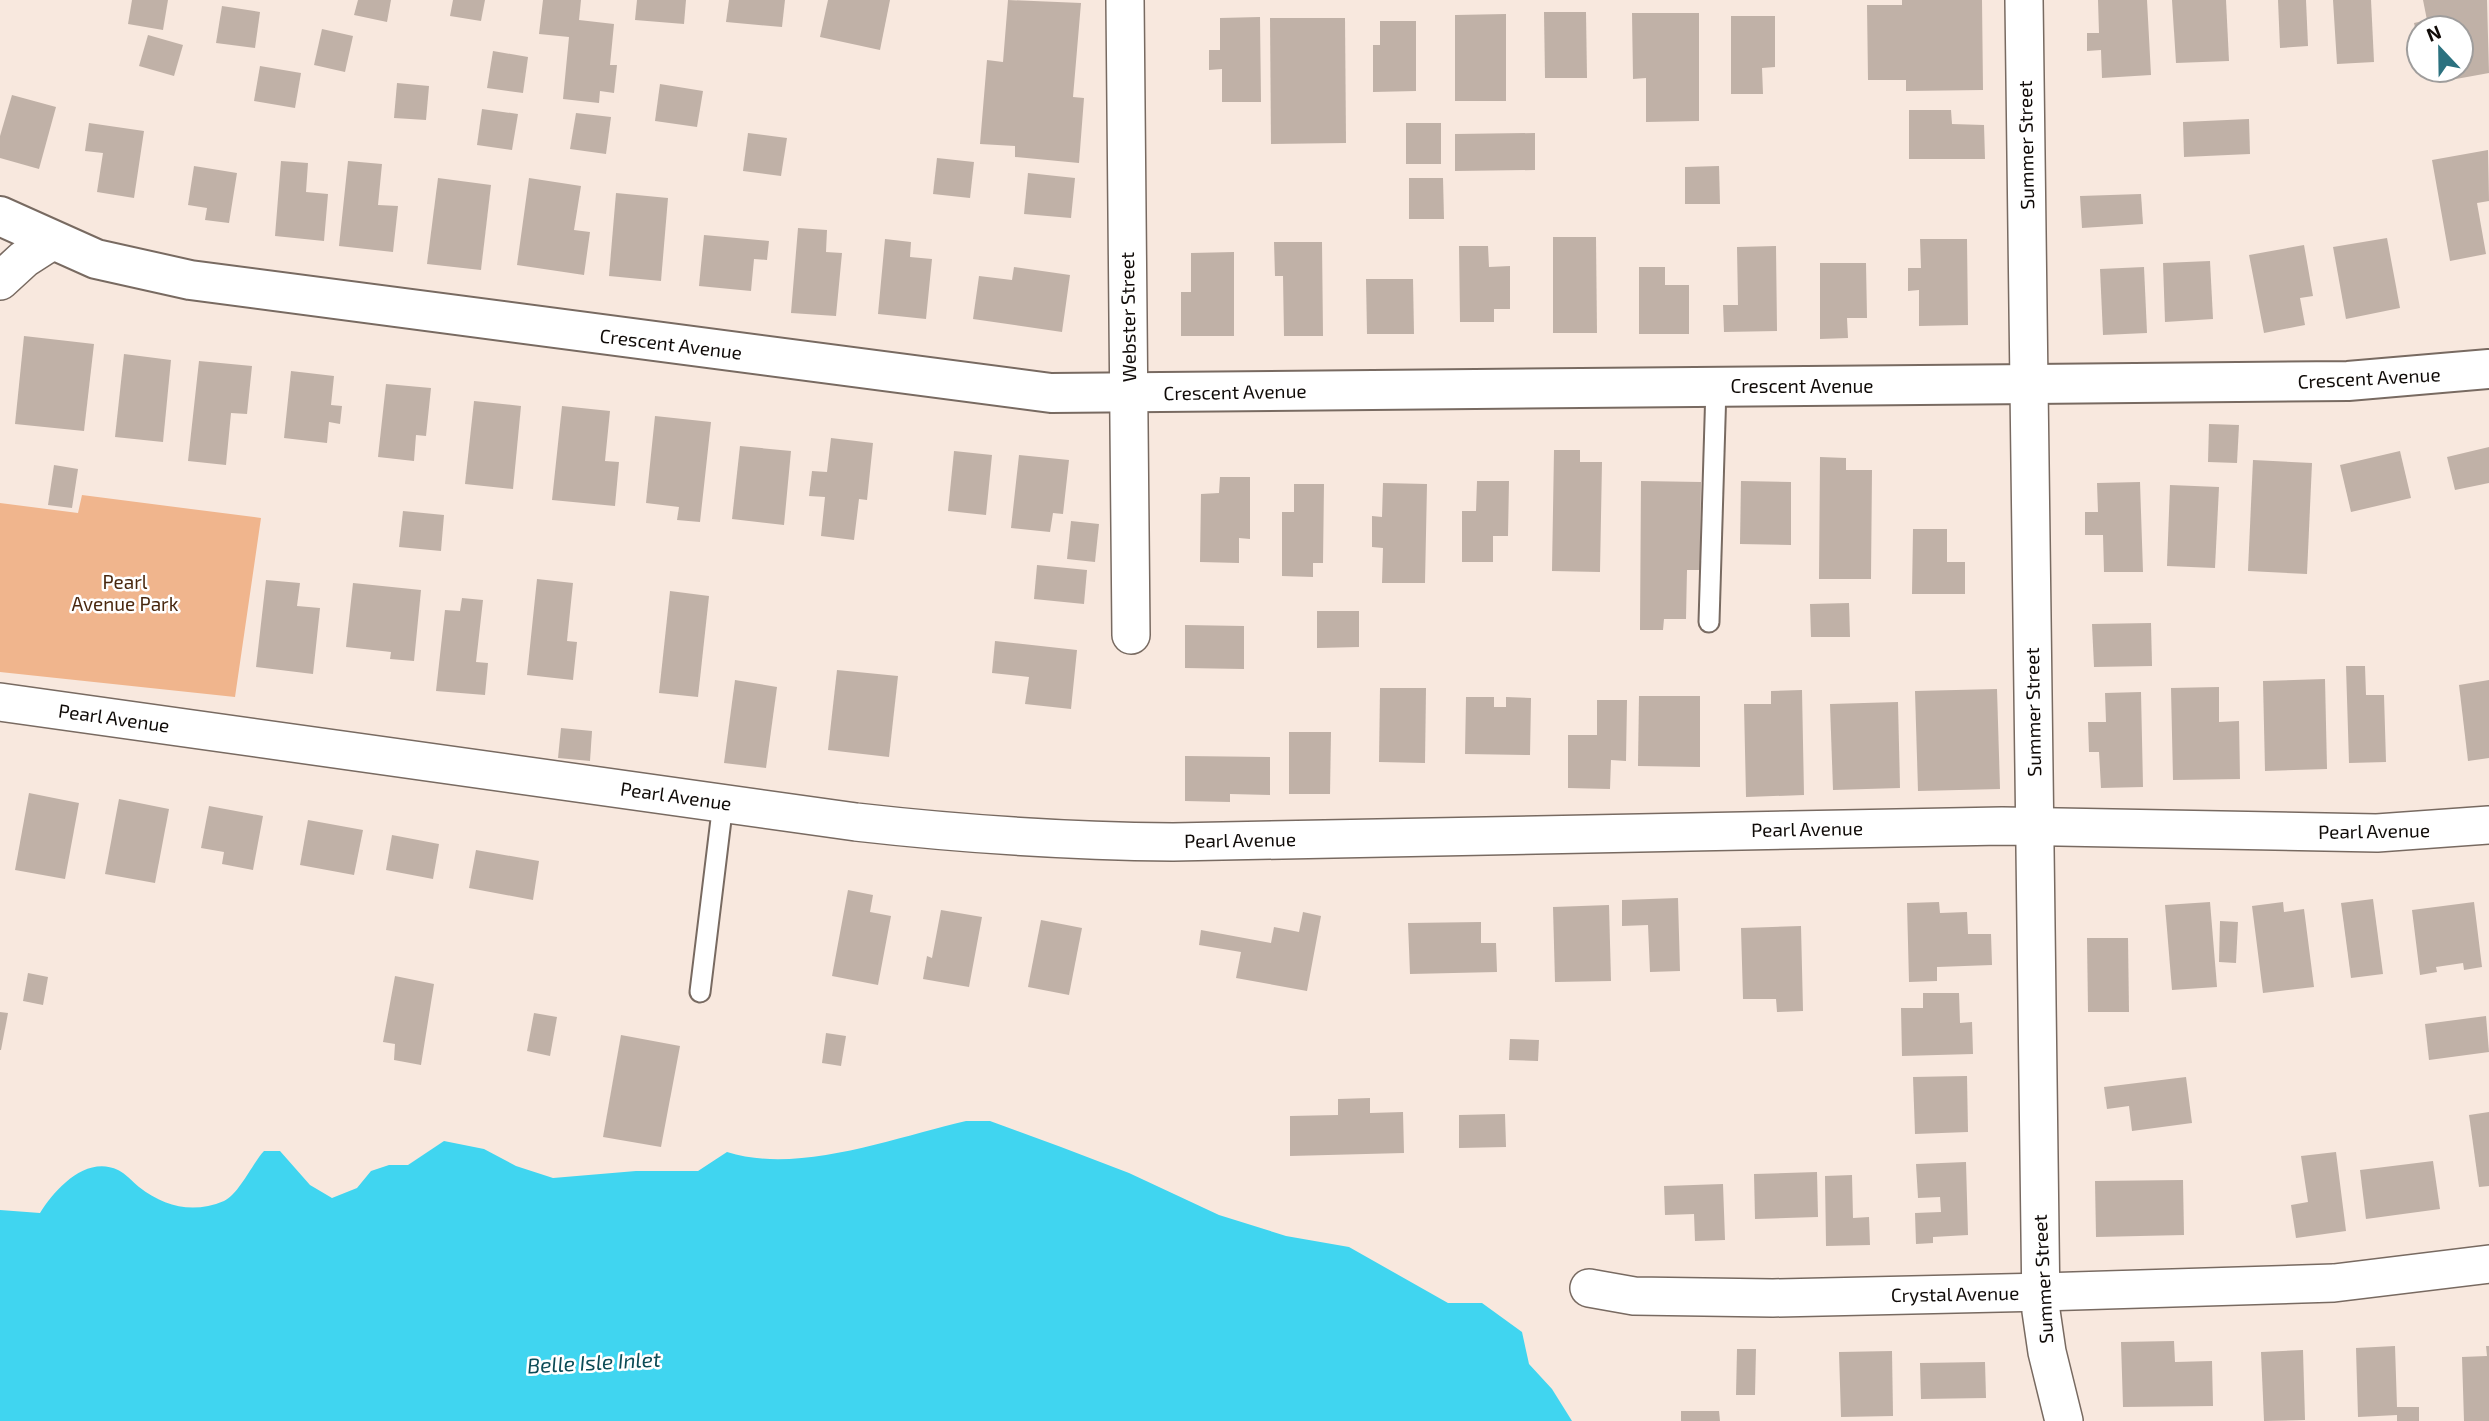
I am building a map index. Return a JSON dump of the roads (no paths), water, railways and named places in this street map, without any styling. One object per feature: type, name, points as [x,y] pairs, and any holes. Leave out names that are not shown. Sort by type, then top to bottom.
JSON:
[{"type":"street","name":"Webster Street","points":[[1125,0],[1131,635]]},
{"type":"street","name":"Summer Street","points":[[2024,0],[2041,1292],[2047,1352],[2064,1421]]},
{"type":"street","name":"Crescent Avenue","points":[[0,216],[52,241],[119,266],[263,291],[1031,391],[1129,393],[2348,381],[2489,369]]},
{"type":"street","points":[[0,281],[24,258],[52,241]]},
{"type":"street","name":"Pearl Avenue","points":[[0,702],[963,834],[1118,841],[2035,826],[2377,833],[2489,825]]},
{"type":"street","name":"Crystal Avenue","points":[[1589,1288],[1634,1296],[1773,1298],[2041,1292],[2334,1283],[2489,1264]]},
{"type":"lane","points":[[1709,622],[1716,387]]},
{"type":"lane","points":[[700,992],[723,803]]},
{"type":"water","name":"Belle Isle Inlet","points":[[966,1121],[990,1121],[1061,1147],[1129,1173],[1219,1215],[1286,1236],[1349,1247],[1448,1303],[1482,1303],[1522,1332],[1529,1364],[1552,1389],[1572,1421],[0,1421],[0,1210],[40,1213],[63,1185],[94,1167],[118,1170],[149,1194],[169,1204],[190,1208],[213,1205],[230,1197],[264,1151],[280,1151],[310,1185],[332,1198],[357,1188],[371,1171],[389,1165],[408,1165],[444,1141],[484,1149],[516,1166],[553,1178],[636,1171],[698,1171],[727,1152],[755,1158],[816,1157]]},
{"type":"park label","name":"Pearl Avenue Park","points":[[125,593]]}]
